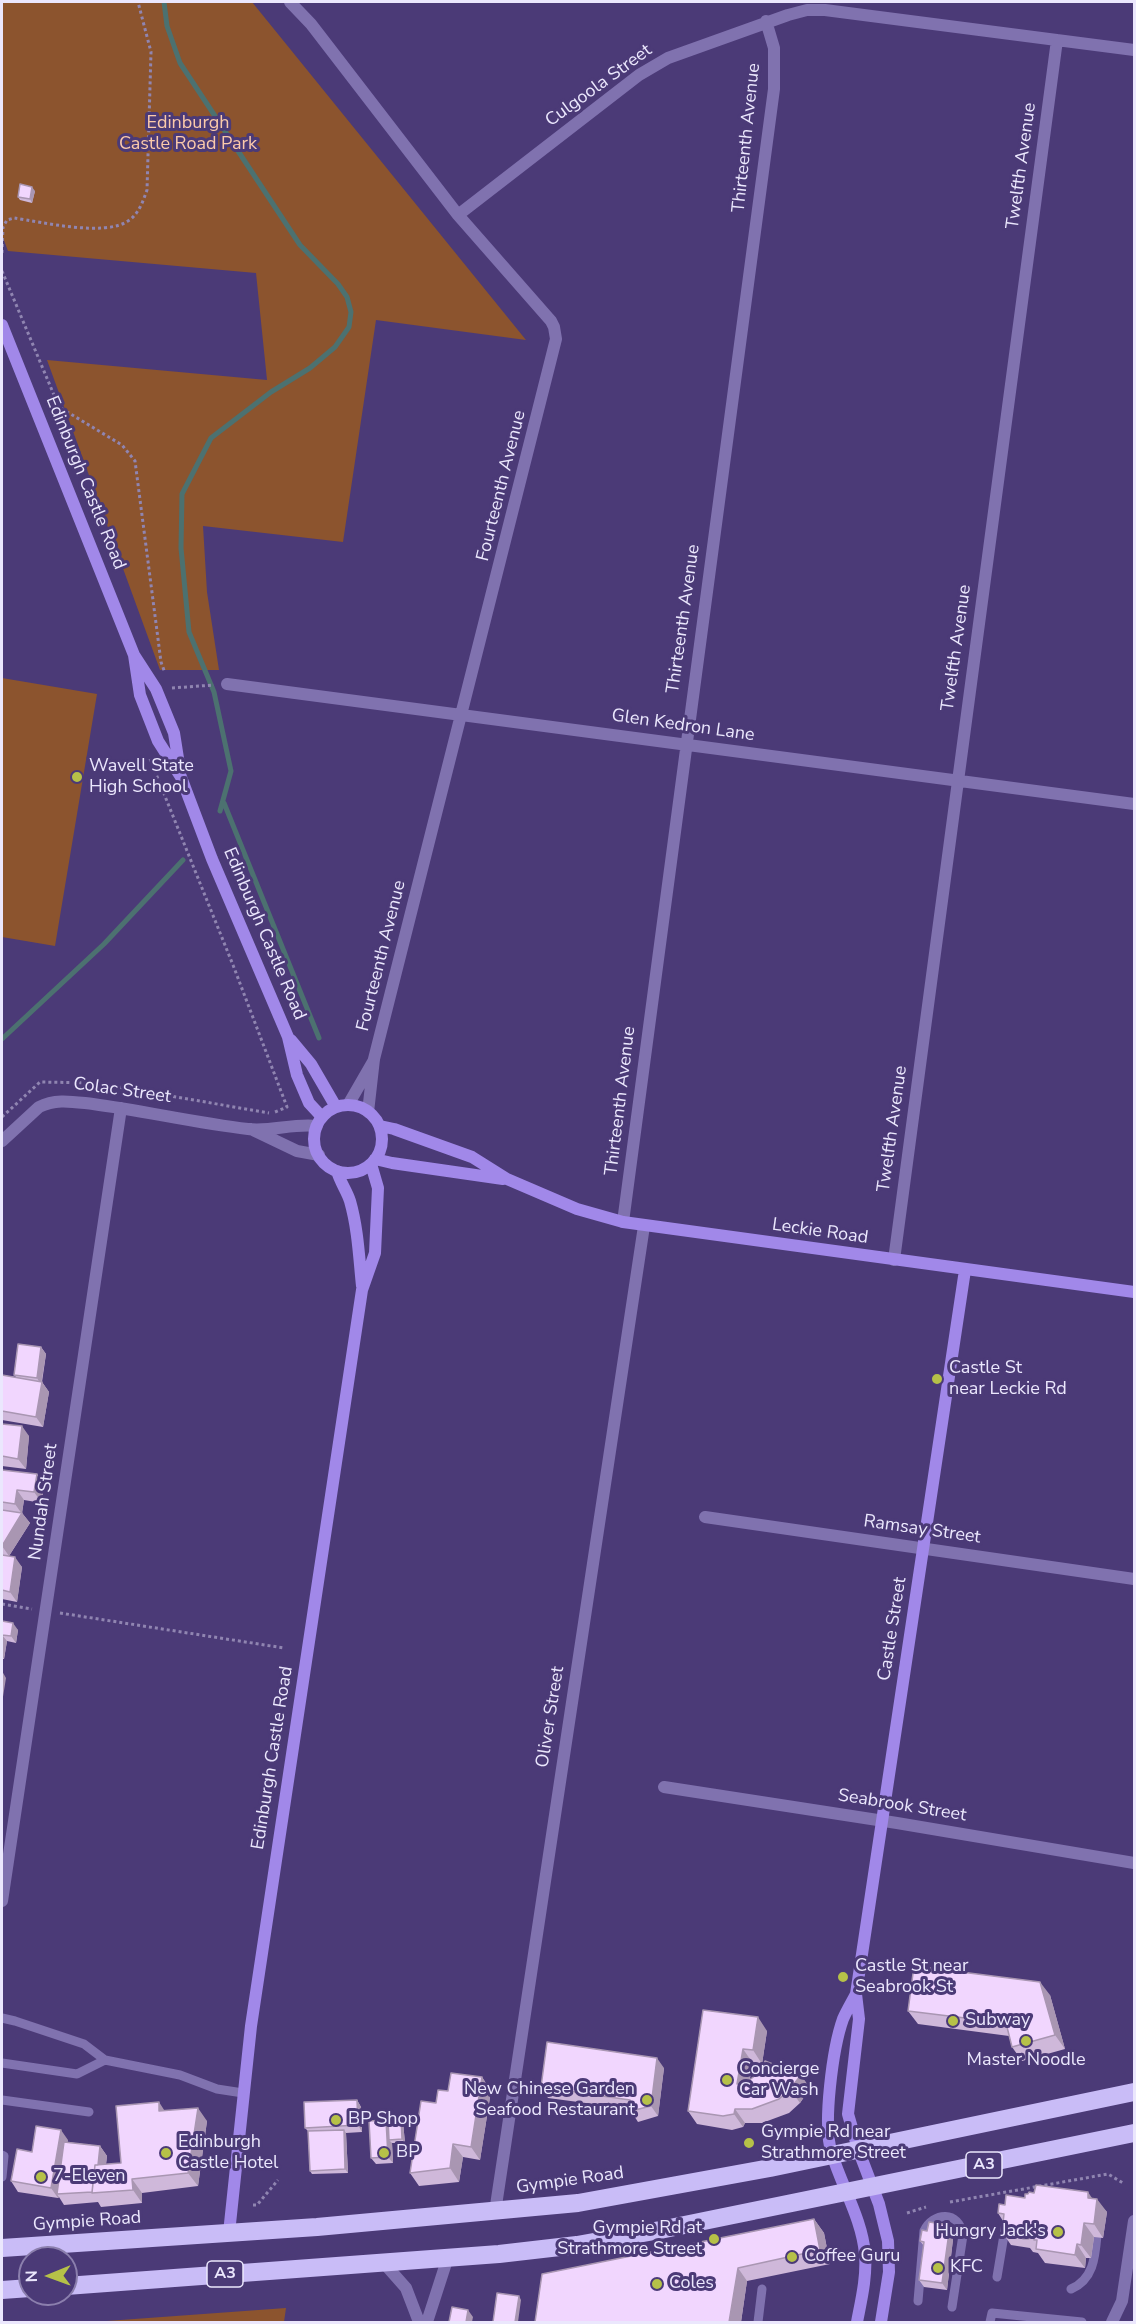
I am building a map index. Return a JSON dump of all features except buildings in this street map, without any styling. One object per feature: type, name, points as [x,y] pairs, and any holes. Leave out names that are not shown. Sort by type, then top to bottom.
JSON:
[{"type":"highway","name":"Gympie Road","points":[[2,2248],[228,2233],[495,2212],[578,2203],[651,2191],[1134,2092]]},
{"type":"highway","name":"A3","points":[[78,2285],[577,2245],[846,2193],[1134,2133]]},
{"type":"highway","points":[[2,2290],[18,2289]]},
{"type":"street","name":"Fourteenth Avenue","points":[[294,3],[458,215],[551,321],[556,339],[374,1059],[368,1112]]},
{"type":"street","name":"Culgoola Street","points":[[458,215],[639,75],[668,58],[766,21],[807,10],[825,10],[1134,50]]},
{"type":"street","name":"Thirteenth Avenue","points":[[623,1222],[774,89],[774,48],[766,21]]},
{"type":"street","name":"Twelfth Avenue","points":[[894,1260],[1057,40]]},
{"type":"street","name":"Edinburgh Castle Road","points":[[2,325],[134,655],[156,689],[174,734],[181,777]]},
{"type":"street","name":"Edinburgh Castle Road","points":[[134,655],[140,695],[158,741],[181,777],[288,1037],[297,1075],[319,1122]]},
{"type":"street","name":"Glen Kedron Lane","points":[[227,684],[1134,804]]},
{"type":"street","name":"Edinburgh Castle Road","points":[[288,1037],[342,1106]]},
{"type":"street","name":"Fourteenth Avenue","points":[[342,1106],[374,1059]]},
{"type":"street","name":"Colac Street","points":[[2,1141],[31,1113],[46,1104],[62,1101],[251,1129],[319,1122]]},
{"type":"street","points":[[342,1106],[358,1106],[368,1112],[380,1126],[382,1137],[380,1148],[373,1161],[355,1172],[337,1171],[323,1162],[314,1136],[319,1122],[342,1106]]},
{"type":"street","name":"Nundah Street","points":[[2,1901],[121,1108]]},
{"type":"street","name":"Leckie Road","points":[[380,1126],[394,1128],[472,1156],[507,1179],[577,1209],[623,1222],[1134,1292]]},
{"type":"street","name":"Colac Street","points":[[251,1129],[297,1151],[319,1155]]},
{"type":"street","name":"Edinburgh Castle Road","points":[[228,2233],[251,2026],[362,1290],[375,1253],[378,1188],[373,1161]]},
{"type":"street","name":"Leckie Road","points":[[373,1161],[507,1179]]},
{"type":"street","name":"Edinburgh Castle Road","points":[[337,1171],[349,1198],[358,1234],[362,1290]]},
{"type":"street","name":"Oliver Street","points":[[495,2212],[644,1226]]},
{"type":"street","name":"Castle Street","points":[[881,2322],[889,2272],[889,2250],[882,2213],[858,2149],[849,2120],[848,2108],[859,2019],[856,1994],[965,1270]]},
{"type":"street","name":"Ramsay Street","points":[[705,1517],[1134,1579]]},
{"type":"street","name":"Seabrook Street","points":[[664,1787],[882,1820],[1134,1863]]},
{"type":"street","name":"Castle Street","points":[[856,1994],[843,2019],[827,2125],[831,2154],[858,2223],[865,2253],[865,2271],[857,2322]]},
{"type":"street","points":[[1112,2322],[1117,2317],[1122,2301],[1134,2222]]},
{"type":"street","points":[[427,2322],[448,2257]]},
{"type":"street","points":[[383,2262],[406,2288],[419,2322]]},
{"type":"lane","points":[[2,2019],[15,2021],[84,2044],[105,2060],[180,2075],[217,2090],[243,2092]]},
{"type":"lane","points":[[2,2063],[77,2074],[105,2060]]},
{"type":"lane","points":[[2,2100],[89,2112]]},
{"type":"lane","points":[[2,2155],[4,2156],[2,2177]]},
{"type":"lane","points":[[997,2277],[1004,2230],[1011,2212]]},
{"type":"lane","points":[[1071,2289],[1080,2285],[1090,2274],[1100,2212]]},
{"type":"lane","points":[[918,2301],[924,2231],[927,2224],[937,2218],[950,2216],[958,2220],[962,2226],[963,2235],[952,2307]]},
{"type":"lane","points":[[758,2322],[762,2289]]},
{"type":"lane","points":[[990,2322],[992,2313],[1082,2322]]},
{"type":"path","points":[[2,253],[3,227],[7,220],[14,218],[92,228],[128,221],[142,207],[147,190],[151,52],[138,2]]},
{"type":"path","points":[[2,271],[59,407],[122,445],[135,461],[161,662],[172,688],[173,697]]},
{"type":"path","points":[[172,688],[227,684]]},
{"type":"path","points":[[2,1116],[40,1082],[95,1083],[273,1113],[287,1107],[233,965],[148,756]]},
{"type":"path","points":[[2,1604],[284,1648]]},
{"type":"path","points":[[943,2204],[1108,2174],[1123,2183]]},
{"type":"path","points":[[253,2205],[257,2205],[278,2180]]},
{"type":"path","points":[[907,2213],[931,2206]]},
{"type":"green space","name":"Edinburgh Castle Road Park","points":[[2,2],[252,2],[526,340],[376,320],[343,542],[203,526],[207,592],[219,670],[160,670],[47,360],[267,380],[256,273],[8,251],[2,235]]},
{"type":"green space","points":[[2,678],[97,694],[55,946],[2,937]]},
{"type":"green space","points":[[286,2308],[284,2322],[93,2322]]},
{"type":"waterway","points":[[164,2],[167,26],[180,63],[300,245],[338,284],[347,297],[351,312],[349,327],[335,347],[310,368],[271,392],[211,438],[182,494],[181,548],[189,632],[214,692],[231,771],[220,811]]},
{"type":"waterway","points":[[224,803],[319,1038]]},
{"type":"waterway","points":[[2,1039],[104,944],[183,860]]},
{"type":"place","name":"Wavell State High School","points":[[77,777]]},
{"type":"place","name":"Castle St near Leckie Rd","points":[[937,1379]]},
{"type":"place","name":"Castle St near Seabrook St","points":[[843,1977]]},
{"type":"place","name":"Subway","points":[[953,2021]]},
{"type":"place","name":"Master Noodle","points":[[1026,2041]]},
{"type":"place","name":"Concierge Car Wash","points":[[727,2080]]},
{"type":"place","name":"New Chinese Garden Seafood Restaurant","points":[[647,2100]]},
{"type":"place","name":"BP Shop","points":[[336,2120]]},
{"type":"place","name":"Gympie Rd near Strathmore Street","points":[[749,2143]]},
{"type":"place","name":"Edinburgh Castle Hotel","points":[[166,2153]]},
{"type":"place","name":"BP","points":[[384,2153]]},
{"type":"place","name":"7-Eleven","points":[[41,2177]]},
{"type":"place","name":"Hungry Jack's","points":[[1058,2232]]},
{"type":"place","name":"Gympie Rd at Strathmore Street","points":[[714,2239]]},
{"type":"place","name":"Coffee Guru","points":[[792,2257]]},
{"type":"place","name":"KFC","points":[[938,2268]]},
{"type":"place","name":"Coles","points":[[657,2284]]}]
